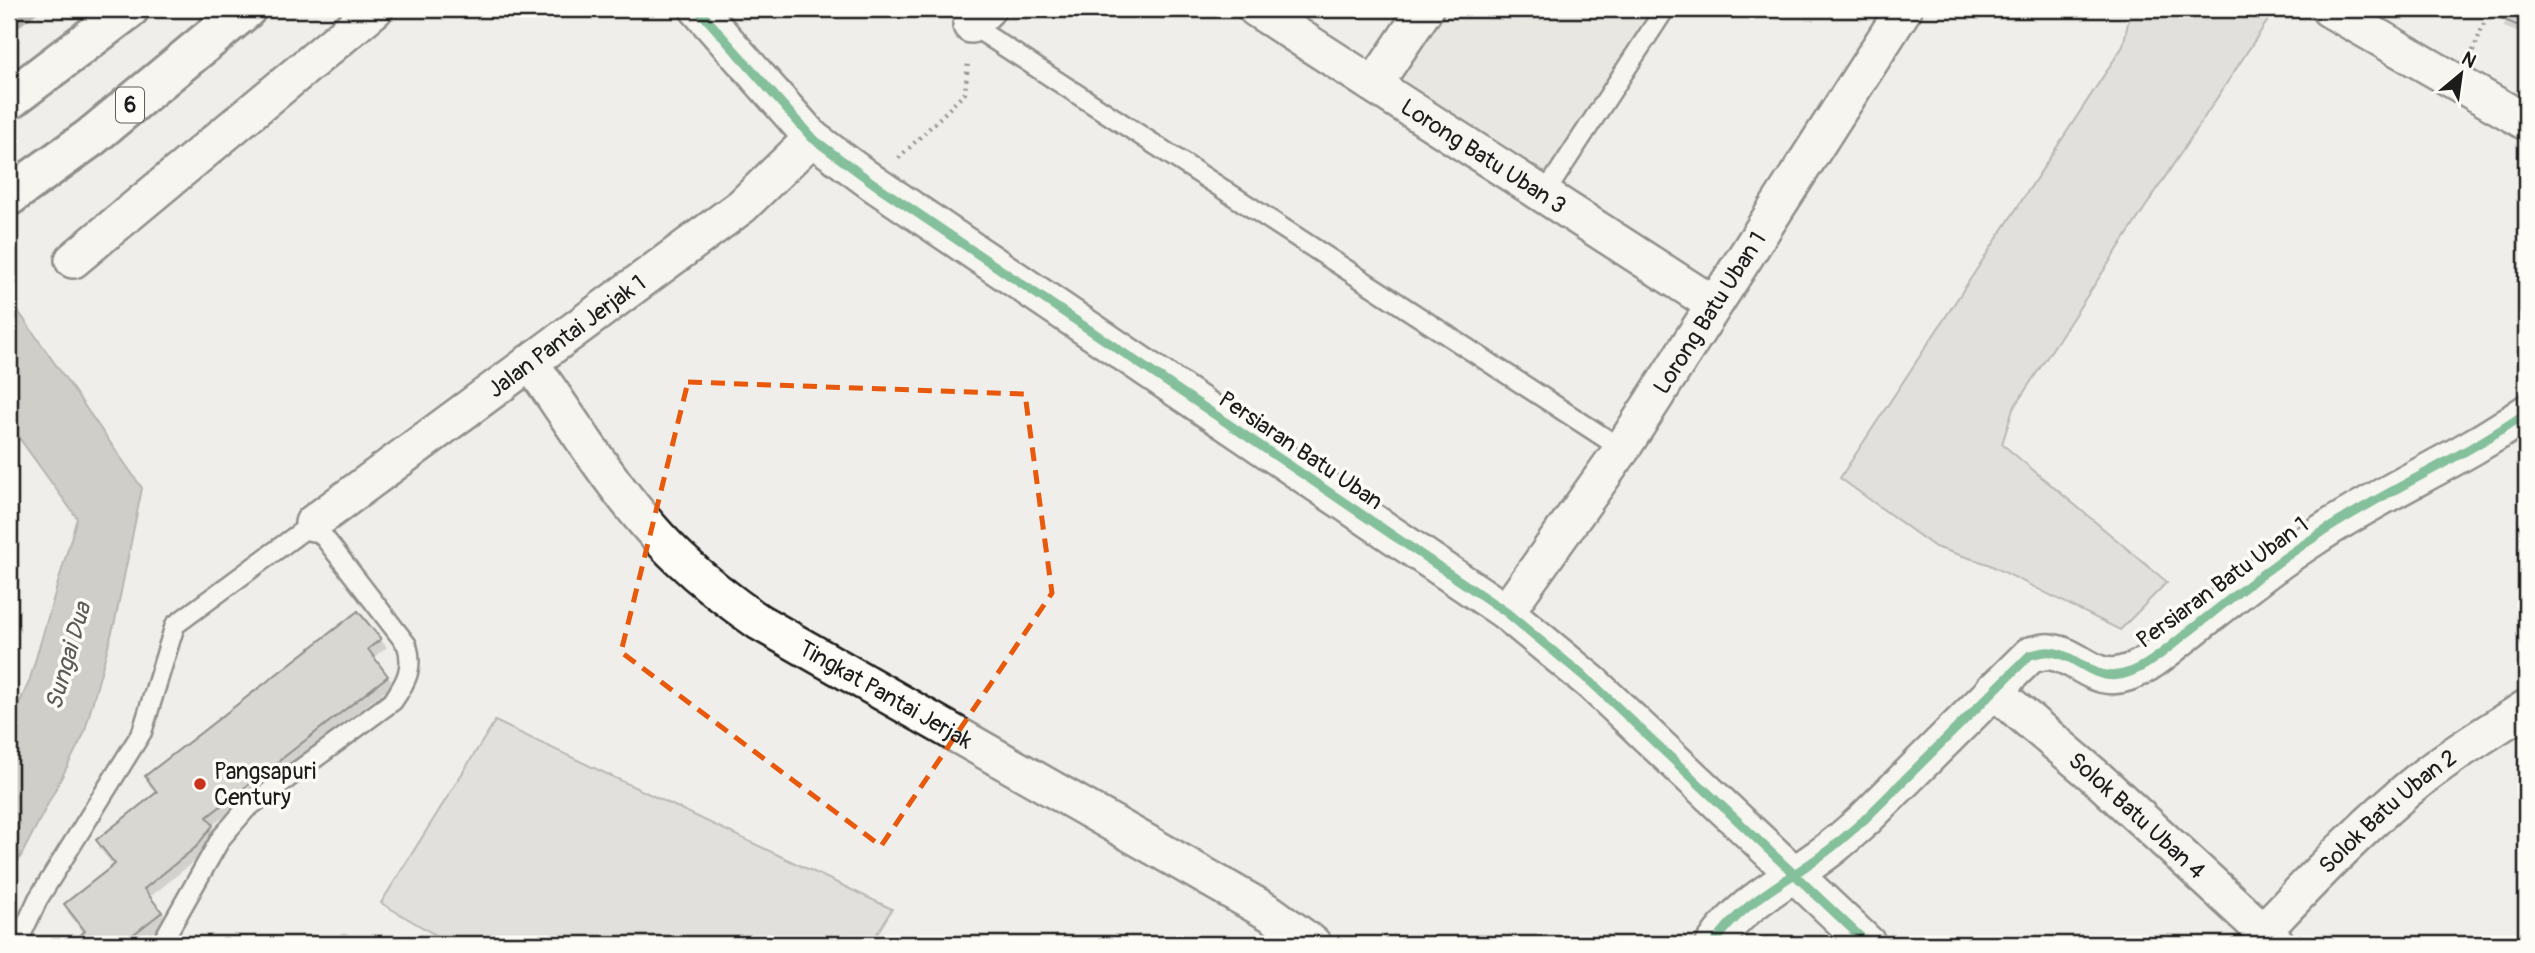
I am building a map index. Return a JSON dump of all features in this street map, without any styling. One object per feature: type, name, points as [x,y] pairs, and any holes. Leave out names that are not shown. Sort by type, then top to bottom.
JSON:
[{"type":"highway","points":[[12,91],[128,9]]},
{"type":"highway","name":"6","points":[[9,196],[90,138],[246,9]]},
{"type":"street","points":[[73,260],[375,9]]},
{"type":"street","name":"Persiaran Batu Uban","points":[[698,9],[812,138],[873,183],[1506,612],[1592,683],[1868,944]]},
{"type":"street","name":"Lorong Batu Uban 3","points":[[1256,9],[1713,304]]},
{"type":"street","points":[[1374,85],[1425,9]]},
{"type":"street","name":"Lorong Batu Uban 1","points":[[1506,612],[1622,449],[1903,9]]},
{"type":"street","points":[[2329,9],[2526,122]]},
{"type":"street","name":"Jalan Pantai Jerjak 1","points":[[313,523],[742,206],[812,138]]},
{"type":"street","name":"Tingkat Pantai Jerjak","points":[[530,362],[622,493],[677,557],[719,595],[759,622],[1270,913],[1313,944]]},
{"type":"street","name":"Persiaran Batu Uban 1","points":[[1714,944],[1750,904],[1835,846],[1864,820],[2029,655],[2050,652],[2070,659],[2089,671],[2109,677],[2131,672],[2316,536],[2526,413]]},
{"type":"street","name":"Solok Batu Uban 4","points":[[1993,690],[2096,777],[2270,937]]},
{"type":"street","name":"Solok Batu Uban 2","points":[[2270,937],[2350,841],[2422,778],[2467,745],[2526,708]]},
{"type":"lane","points":[[1544,195],[1665,9]]},
{"type":"lane","points":[[979,17],[1622,449]]},
{"type":"lane","points":[[17,944],[38,899],[142,732],[175,625],[313,523],[407,645],[412,660],[407,681],[393,701],[246,809],[221,838],[161,944]]},
{"type":"path","points":[[2460,84],[2490,9]]},
{"type":"path","points":[[873,183],[965,93],[979,17]]},
{"type":"highlighted area","points":[[688,382],[1025,394],[1052,593],[881,846],[621,652]]},
{"type":"shaded area","points":[[1425,9],[1665,9],[1544,195],[1374,85]]},
{"type":"shaded area","points":[[2131,9],[2255,9],[2270,17],[2013,409],[2002,444],[2167,582],[2120,630],[1988,564],[1935,547],[1840,478],[2123,46]]},
{"type":"shaded area","points":[[495,721],[892,909],[871,944],[451,944],[381,903]]},
{"type":"water","name":"Sungai Dua","points":[[9,298],[142,488],[115,621],[84,734],[9,879],[9,726],[29,682],[77,518],[9,424]]},
{"type":"building","points":[[2504,9],[2526,9],[2526,29],[2500,18]]},
{"type":"building","name":"Pangsapuri Century","points":[[358,611],[381,639],[368,649],[388,676],[207,817],[213,825],[196,847],[144,889],[162,912],[121,944],[68,944],[85,931],[64,904],[115,864],[96,840],[157,792],[145,776]]},
{"type":"waterway","points":[[9,28],[34,9]]},
{"type":"cycle path","points":[[698,9],[812,138],[873,183],[1506,612],[1592,683],[1868,944]]},
{"type":"cycle path","points":[[1714,944],[1726,928],[1754,902],[1820,857],[1864,820],[2030,655],[2048,652],[2062,655],[2088,669],[2107,675],[2118,675],[2137,669],[2160,655],[2266,571],[2315,537],[2367,505],[2475,446],[2526,413]]},
{"type":"place","name":"Pangsapuri Century","points":[[200,784]]}]
